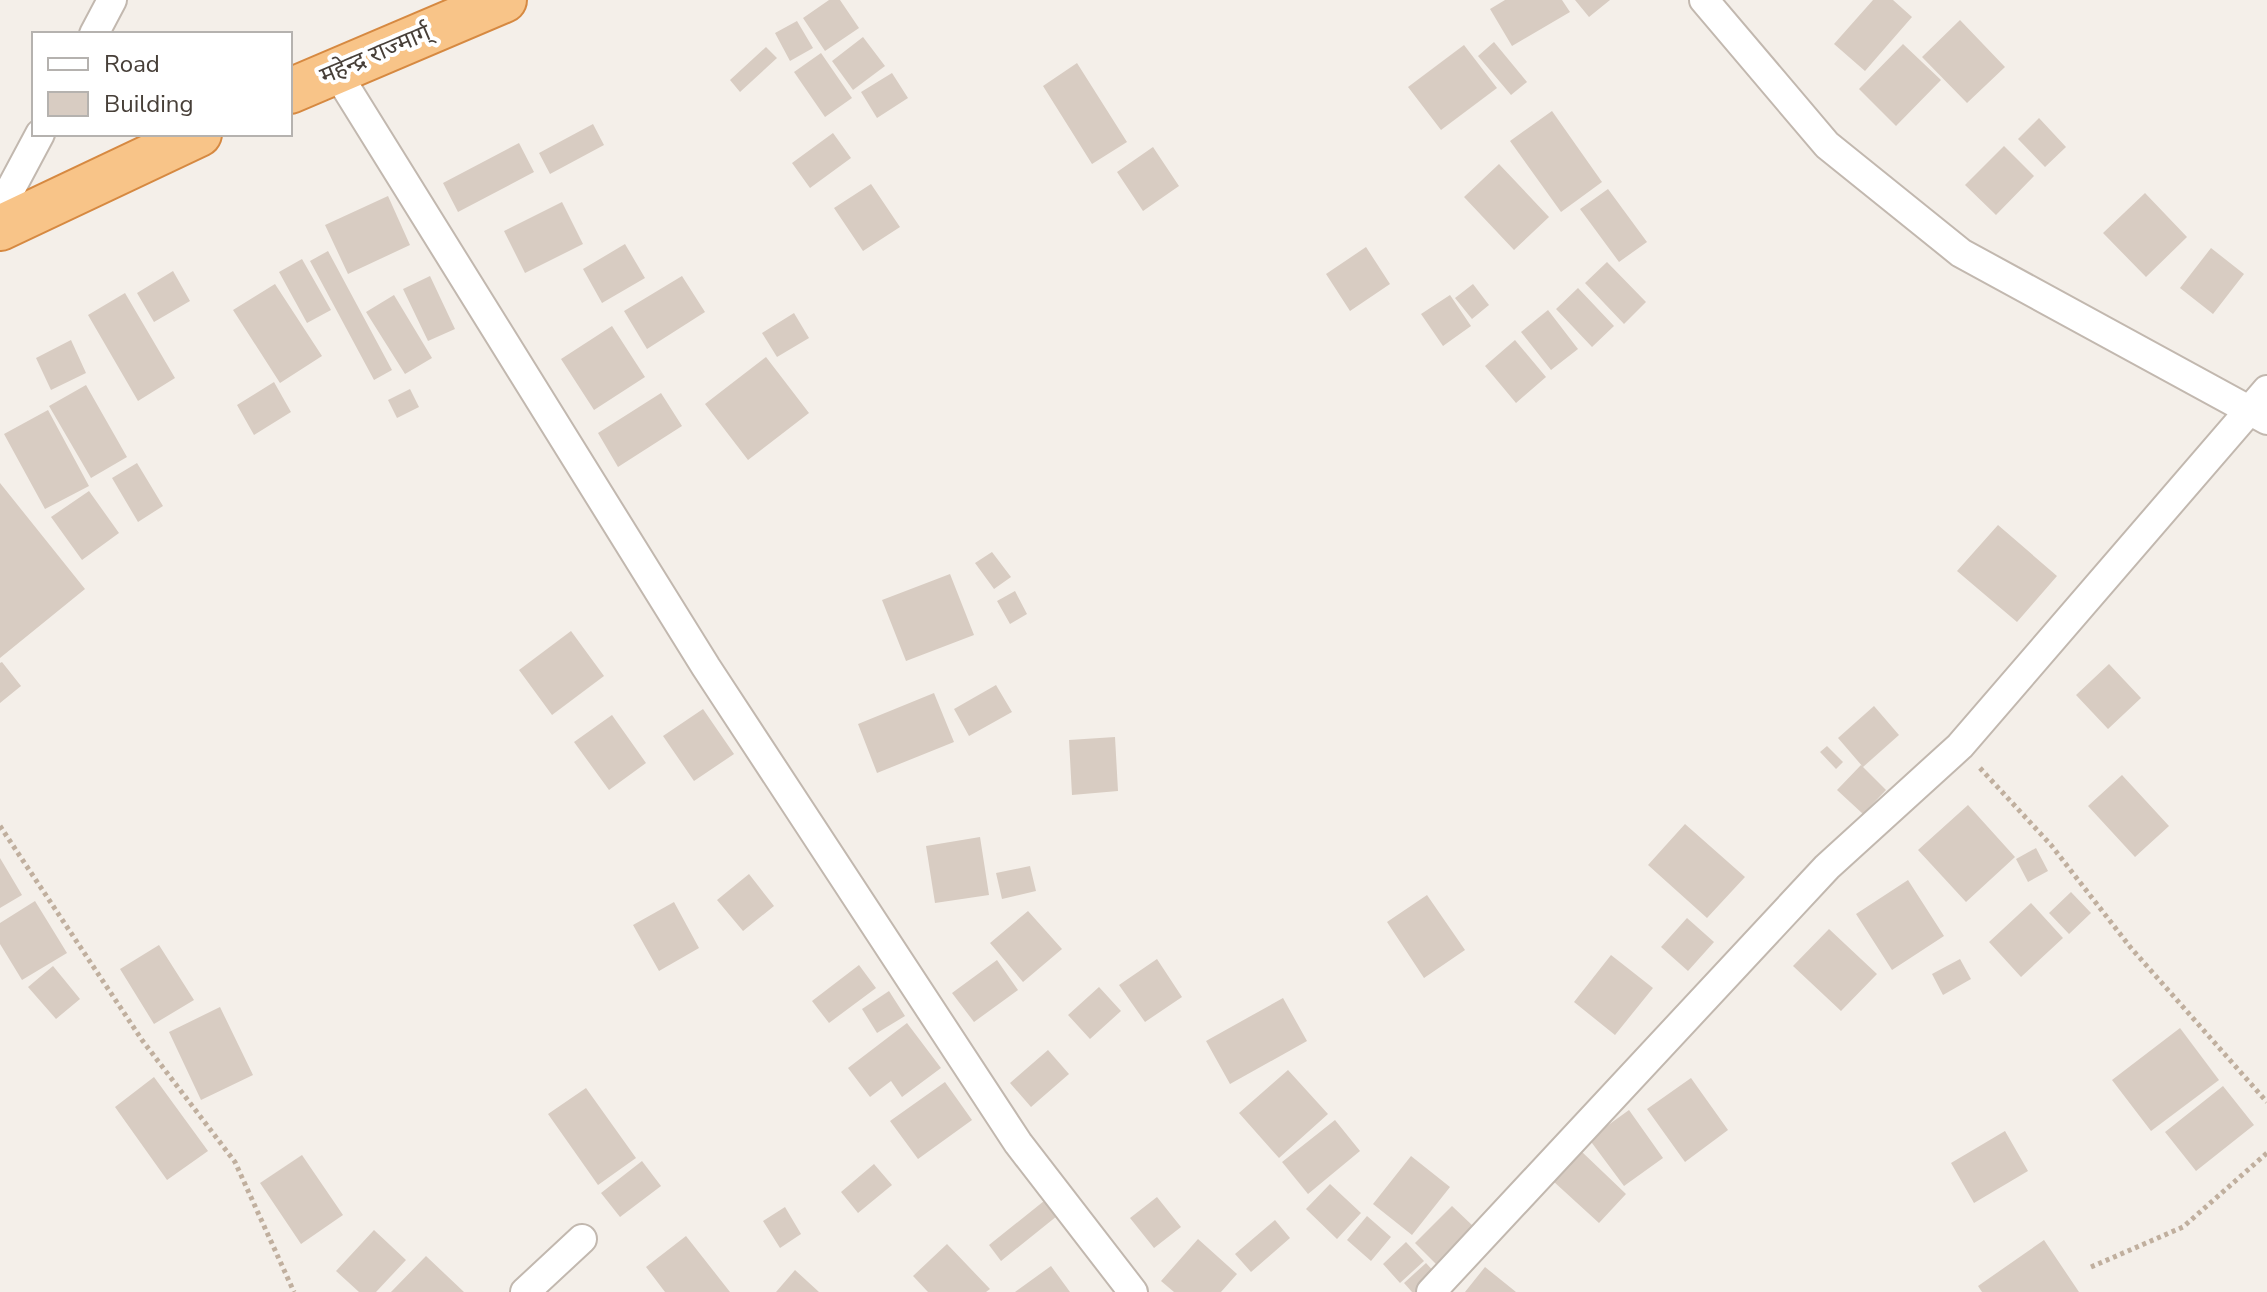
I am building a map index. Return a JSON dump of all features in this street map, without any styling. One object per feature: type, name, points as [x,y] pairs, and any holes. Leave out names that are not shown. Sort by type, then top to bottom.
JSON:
[{"type":"highway","name":"महेन्द्र राज्मार्ग्","points":[[292,90],[504,0]]},
{"type":"highway","points":[[0,228],[195,136]]},
{"type":"street","points":[[95,32],[112,0]]},
{"type":"street","points":[[1431,1292],[1827,867],[1960,746],[2262,406],[1961,253],[1827,145],[1704,0]]},
{"type":"street","points":[[335,70],[706,667],[1018,1143],[1133,1292]]},
{"type":"street","points":[[0,209],[39,136]]},
{"type":"street","points":[[525,1292],[582,1239]]},
{"type":"path","points":[[1960,746],[2051,845],[2131,948],[2267,1102]]},
{"type":"path","points":[[0,826],[142,1040],[235,1162],[294,1292]]},
{"type":"path","points":[[2091,1267],[2183,1227],[2267,1153]]},
{"type":"building","points":[[829,0],[840,0],[859,28],[825,51],[803,18]]},
{"type":"building","points":[[1505,0],[1562,0],[1570,12],[1512,46],[1490,9]]},
{"type":"building","points":[[1575,0],[1610,0],[1589,17]]},
{"type":"building","points":[[1873,0],[1893,0],[1912,17],[1865,71],[1834,44]]},
{"type":"building","points":[[1960,20],[2005,67],[1967,103],[1922,57]]},
{"type":"building","points":[[797,21],[813,48],[790,61],[775,33]]},
{"type":"building","points":[[863,37],[885,66],[853,90],[832,61]]},
{"type":"building","points":[[1494,42],[1527,82],[1511,95],[1478,56]]},
{"type":"building","points":[[1903,44],[1941,80],[1896,126],[1859,89]]},
{"type":"building","points":[[1464,45],[1497,88],[1441,130],[1408,87]]},
{"type":"building","points":[[766,47],[777,58],[740,92],[730,80]]},
{"type":"building","points":[[821,53],[852,98],[825,117],[794,72]]},
{"type":"building","points":[[1077,63],[1127,142],[1092,164],[1043,86]]},
{"type":"building","points":[[892,73],[908,98],[877,118],[861,92]]},
{"type":"building","points":[[1552,111],[1602,182],[1561,212],[1510,141]]},
{"type":"building","points":[[2039,118],[2066,147],[2045,167],[2018,139]]},
{"type":"building","points":[[593,124],[604,145],[550,174],[539,153]]},
{"type":"building","points":[[833,133],[851,158],[810,188],[792,163]]},
{"type":"building","points":[[519,143],[534,172],[458,212],[443,183]]},
{"type":"building","points":[[2004,146],[2034,176],[1996,215],[1965,185]]},
{"type":"building","points":[[1153,147],[1179,186],[1143,211],[1117,172]]},
{"type":"building","points":[[1499,164],[1549,217],[1514,250],[1464,197]]},
{"type":"building","points":[[871,184],[900,227],[863,251],[834,208]]},
{"type":"building","points":[[1608,189],[1647,242],[1619,262],[1580,209]]},
{"type":"building","points":[[2145,193],[2187,237],[2146,277],[2103,233]]},
{"type":"building","points":[[388,196],[410,245],[348,274],[325,225]]},
{"type":"building","points":[[562,202],[583,244],[525,273],[504,231]]},
{"type":"building","points":[[625,244],[645,278],[602,303],[583,269]]},
{"type":"building","points":[[1366,247],[1390,284],[1350,311],[1326,274]]},
{"type":"building","points":[[2211,248],[2244,274],[2213,314],[2180,288]]},
{"type":"building","points":[[328,251],[392,370],[374,380],[310,261]]},
{"type":"building","points":[[302,259],[331,310],[307,323],[279,272]]},
{"type":"building","points":[[1607,262],[1646,302],[1624,324],[1585,283]]},
{"type":"building","points":[[173,271],[190,301],[154,322],[137,293]]},
{"type":"building","points":[[430,276],[455,329],[428,341],[403,289]]},
{"type":"building","points":[[682,276],[705,312],[647,349],[624,311]]},
{"type":"building","points":[[275,284],[322,356],[280,383],[233,310]]},
{"type":"building","points":[[1473,284],[1489,305],[1472,319],[1455,298]]},
{"type":"building","points":[[1578,288],[1614,326],[1592,347],[1556,309]]},
{"type":"building","points":[[125,293],[175,378],[138,401],[88,315]]},
{"type":"building","points":[[394,295],[432,358],[405,374],[366,312]]},
{"type":"building","points":[[1450,295],[1471,326],[1443,346],[1421,314]]},
{"type":"building","points":[[1548,310],[1578,349],[1551,370],[1521,332]]},
{"type":"building","points":[[794,313],[809,338],[777,357],[762,333]]},
{"type":"building","points":[[612,326],[645,377],[594,410],[561,359]]},
{"type":"building","points":[[71,340],[86,373],[51,390],[36,358]]},
{"type":"building","points":[[1515,340],[1546,377],[1516,403],[1485,366]]},
{"type":"building","points":[[766,357],[809,413],[748,460],[705,404]]},
{"type":"building","points":[[274,382],[291,412],[254,435],[237,405]]},
{"type":"building","points":[[86,385],[127,457],[91,478],[49,406]]},
{"type":"building","points":[[410,389],[419,407],[397,418],[388,400]]},
{"type":"building","points":[[661,393],[682,426],[618,467],[598,433]]},
{"type":"building","points":[[48,410],[89,486],[45,509],[4,434]]},
{"type":"building","points":[[137,463],[163,506],[138,522],[112,478]]},
{"type":"building","points":[[0,483],[85,589],[0,658]]},
{"type":"building","points":[[89,491],[119,533],[82,560],[51,517]]},
{"type":"building","points":[[1998,525],[2057,576],[2017,622],[1957,571]]},
{"type":"building","points":[[992,552],[1011,577],[994,589],[975,563]]},
{"type":"building","points":[[950,574],[974,635],[906,661],[882,600]]},
{"type":"building","points":[[1015,591],[1027,614],[1010,624],[997,601]]},
{"type":"building","points":[[571,631],[604,676],[552,715],[519,670]]},
{"type":"building","points":[[0,663],[21,686],[0,703]]},
{"type":"building","points":[[2109,664],[2141,698],[2108,729],[2076,695]]},
{"type":"building","points":[[996,685],[1012,712],[969,736],[954,709]]},
{"type":"building","points":[[934,693],[954,742],[877,773],[858,724]]},
{"type":"building","points":[[1874,706],[1899,735],[1863,767],[1838,738]]},
{"type":"building","points":[[703,709],[734,754],[694,781],[663,736]]},
{"type":"building","points":[[612,715],[646,763],[609,790],[574,742]]},
{"type":"building","points":[[1115,737],[1118,791],[1072,795],[1069,740]]},
{"type":"building","points":[[1827,746],[1843,762],[1836,769],[1820,752]]},
{"type":"building","points":[[1861,765],[1886,790],[1863,814],[1837,790]]},
{"type":"building","points":[[2122,775],[2169,826],[2135,857],[2088,806]]},
{"type":"building","points":[[1968,805],[2015,857],[1966,902],[1918,850]]},
{"type":"building","points":[[1685,824],[1745,877],[1707,918],[1648,865]]},
{"type":"building","points":[[980,837],[989,895],[935,903],[926,846]]},
{"type":"building","points":[[2036,848],[2048,871],[2028,882],[2016,859]]},
{"type":"building","points":[[0,858],[22,895],[0,908]]},
{"type":"building","points":[[1030,866],[1036,891],[1002,899],[996,873]]},
{"type":"building","points":[[749,874],[774,906],[743,931],[717,900]]},
{"type":"building","points":[[1908,880],[1944,936],[1892,970],[1856,914]]},
{"type":"building","points":[[2071,892],[2091,913],[2069,934],[2049,913]]},
{"type":"building","points":[[1427,895],[1465,950],[1424,978],[1387,922]]},
{"type":"building","points":[[35,901],[67,953],[22,980],[0,944],[0,923]]},
{"type":"building","points":[[674,902],[699,948],[659,971],[633,925]]},
{"type":"building","points":[[2031,903],[2063,938],[2021,977],[1989,942]]},
{"type":"building","points":[[1028,911],[1062,949],[1023,982],[990,943]]},
{"type":"building","points":[[1687,918],[1714,942],[1688,971],[1661,947]]},
{"type":"building","points":[[1829,929],[1877,974],[1841,1011],[1793,966]]},
{"type":"building","points":[[159,945],[194,1000],[154,1024],[120,969]]},
{"type":"building","points":[[1611,955],[1653,988],[1615,1035],[1574,1002]]},
{"type":"building","points":[[1157,959],[1182,997],[1145,1022],[1119,985]]},
{"type":"building","points":[[1960,959],[1971,979],[1943,995],[1932,974]]},
{"type":"building","points":[[997,960],[1018,990],[974,1022],[952,993]]},
{"type":"building","points":[[859,965],[876,988],[829,1023],[812,1001]]},
{"type":"building","points":[[53,966],[80,999],[56,1019],[28,987]]},
{"type":"building","points":[[1099,987],[1121,1011],[1090,1039],[1068,1015]]},
{"type":"building","points":[[889,991],[905,1016],[877,1033],[862,1009]]},
{"type":"building","points":[[1283,998],[1307,1041],[1230,1084],[1206,1041]]},
{"type":"building","points":[[220,1007],[253,1075],[201,1100],[169,1032]]},
{"type":"building","points":[[907,1023],[941,1068],[902,1097],[891,1081],[870,1097],[848,1068]]},
{"type":"building","points":[[2180,1028],[2219,1080],[2151,1131],[2112,1080]]},
{"type":"building","points":[[1048,1050],[1069,1074],[1031,1107],[1010,1083]]},
{"type":"building","points":[[1288,1070],[1328,1114],[1279,1158],[1239,1113]]},
{"type":"building","points":[[154,1077],[208,1151],[167,1180],[115,1107]]},
{"type":"building","points":[[1691,1078],[1728,1130],[1685,1162],[1647,1109]]},
{"type":"building","points":[[945,1082],[972,1120],[918,1159],[890,1121]]},
{"type":"building","points":[[2223,1086],[2254,1125],[2196,1171],[2165,1132]]},
{"type":"building","points":[[586,1088],[636,1158],[598,1185],[548,1114]]},
{"type":"building","points":[[1629,1110],[1663,1158],[1624,1186],[1589,1139]]},
{"type":"building","points":[[1335,1120],[1360,1151],[1308,1194],[1282,1162]]},
{"type":"building","points":[[2005,1131],[2028,1171],[1974,1203],[1951,1163]]},
{"type":"building","points":[[1581,1151],[1626,1194],[1599,1223],[1553,1181]]},
{"type":"building","points":[[302,1155],[343,1215],[301,1244],[260,1183]]},
{"type":"building","points":[[1411,1156],[1450,1187],[1412,1235],[1373,1204]]},
{"type":"building","points":[[642,1161],[661,1186],[620,1217],[601,1193]]},
{"type":"building","points":[[874,1164],[892,1185],[858,1213],[841,1192]]},
{"type":"building","points":[[1330,1184],[1361,1213],[1337,1239],[1306,1209]]},
{"type":"building","points":[[1157,1197],[1181,1227],[1154,1248],[1130,1218]]},
{"type":"building","points":[[1044,1201],[1057,1216],[1001,1261],[989,1245]]},
{"type":"building","points":[[1452,1206],[1473,1226],[1436,1264],[1415,1243]]},
{"type":"building","points":[[785,1207],[801,1234],[780,1248],[763,1221]]},
{"type":"building","points":[[1367,1216],[1391,1237],[1371,1261],[1347,1240]]},
{"type":"building","points":[[1275,1220],[1290,1238],[1251,1272],[1235,1254]]},
{"type":"building","points":[[374,1230],[406,1260],[376,1292],[359,1292],[336,1271]]},
{"type":"building","points":[[686,1236],[730,1292],[665,1292],[646,1267]]},
{"type":"building","points":[[1198,1239],[1237,1274],[1221,1292],[1174,1292],[1161,1281]]},
{"type":"building","points":[[2044,1240],[2079,1292],[1982,1292],[1978,1286]]},
{"type":"building","points":[[1406,1242],[1424,1261],[1400,1283],[1383,1264]]},
{"type":"building","points":[[947,1244],[990,1289],[986,1292],[928,1292],[913,1276]]},
{"type":"building","points":[[426,1256],[464,1292],[391,1292]]},
{"type":"building","points":[[1426,1263],[1436,1274],[1412,1292],[1404,1283]]},
{"type":"building","points":[[1051,1266],[1070,1292],[1015,1292]]},
{"type":"building","points":[[1485,1267],[1516,1292],[1465,1292]]},
{"type":"building","points":[[795,1270],[819,1292],[776,1292]]}]
